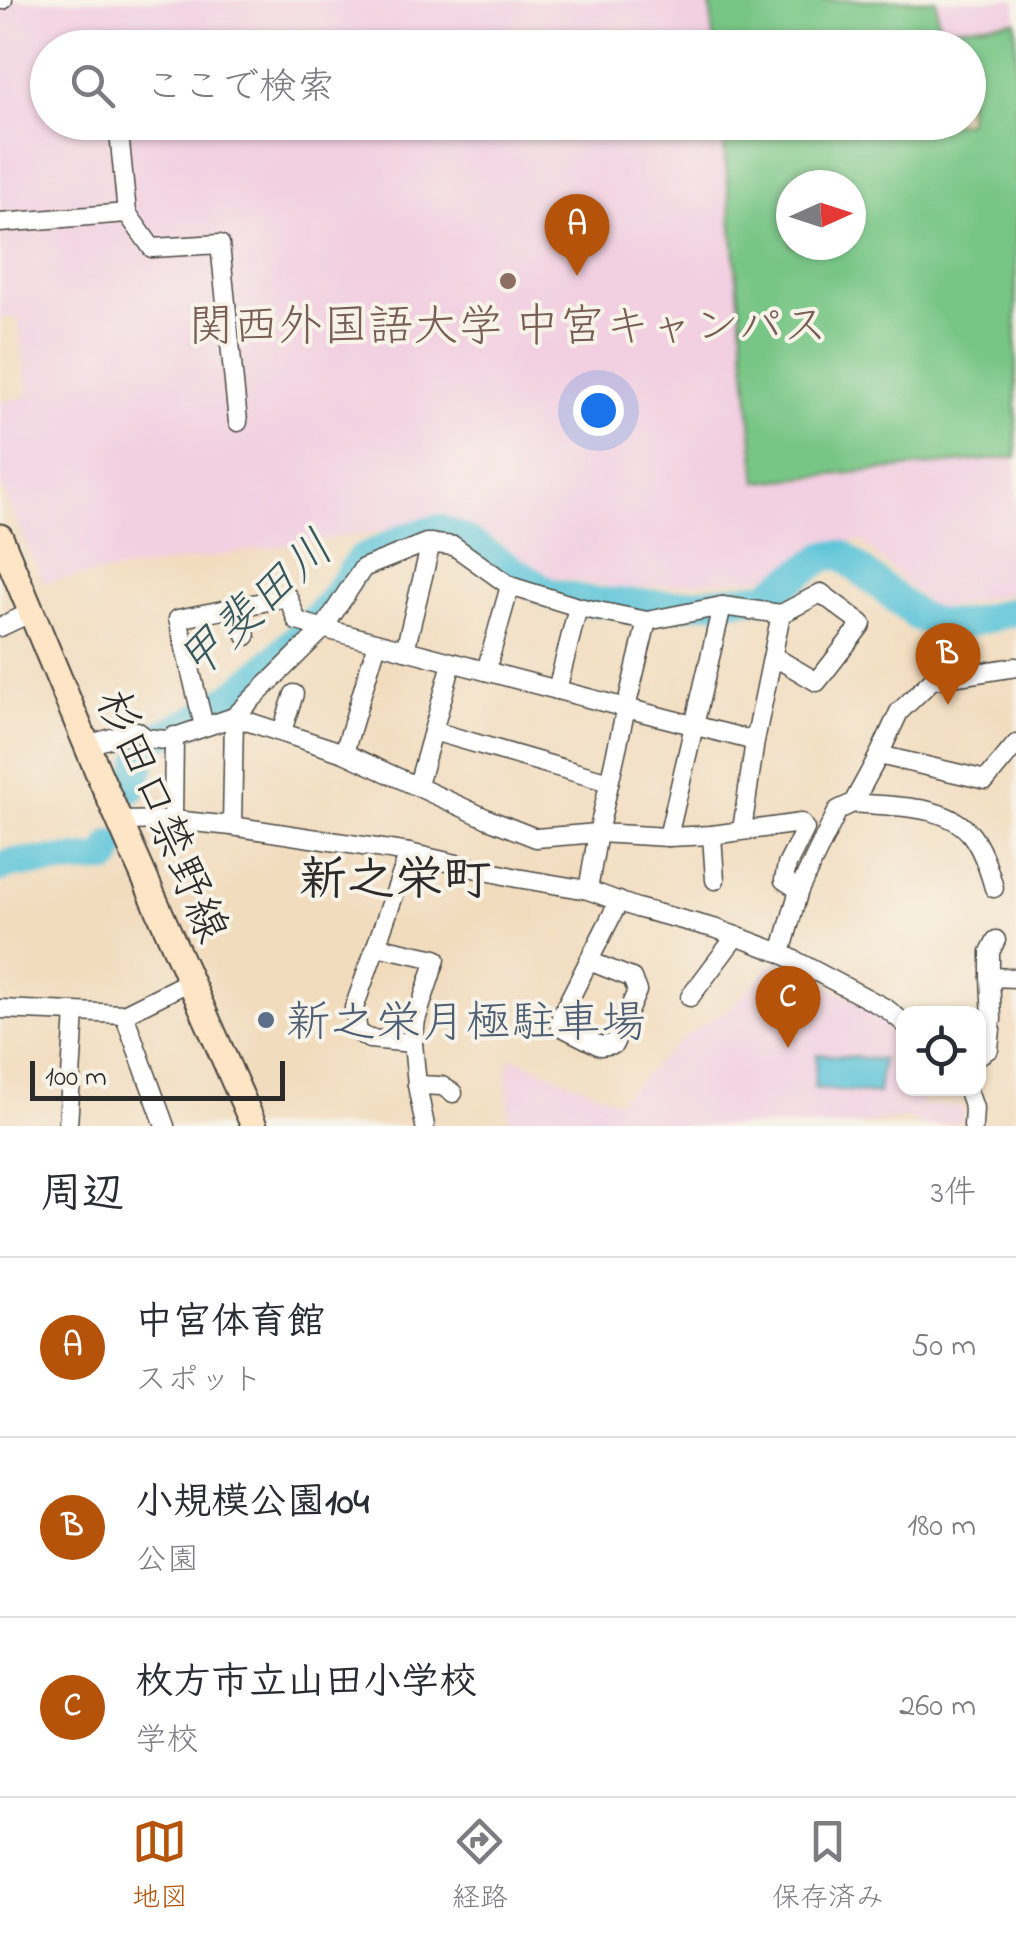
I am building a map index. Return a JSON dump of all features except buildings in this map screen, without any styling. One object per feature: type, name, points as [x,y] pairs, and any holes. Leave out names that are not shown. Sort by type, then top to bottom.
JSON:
[{"type":"main road","name":"杉田口禁野線","points":[[0,536],[87,746],[254,1126]]},
{"type":"street","points":[[120,140],[127,214],[152,248],[220,244],[238,422]]},
{"type":"street","points":[[0,223],[127,214]]},
{"type":"street","points":[[232,826],[234,717],[320,628],[363,568],[426,543],[454,546],[510,586],[647,621],[722,606],[781,614],[821,593],[862,624],[817,682],[773,656]]},
{"type":"street","points":[[405,650],[431,544]]},
{"type":"street","points":[[486,672],[510,586]]},
{"type":"street","points":[[202,721],[178,619],[288,598],[297,620],[320,628],[755,741]]},
{"type":"street","points":[[557,690],[578,606]]},
{"type":"street","points":[[668,837],[722,606]]},
{"type":"street","points":[[239,607],[246,636]]},
{"type":"street","points":[[0,627],[32,612]]},
{"type":"street","points":[[742,830],[755,741],[781,614]]},
{"type":"street","points":[[588,890],[647,621]]},
{"type":"street","points":[[344,752],[377,643]]},
{"type":"street","points":[[418,785],[452,663]]},
{"type":"street","points":[[853,804],[900,712],[932,680],[1016,667]]},
{"type":"street","points":[[282,731],[294,694]]},
{"type":"street","points":[[87,746],[137,731],[162,738],[202,721],[234,717],[344,752],[536,838],[598,833],[712,835],[800,823],[805,829],[784,880],[799,890]]},
{"type":"street","points":[[434,732],[609,782]]},
{"type":"street","points":[[162,738],[172,820]]},
{"type":"street","points":[[880,755],[986,780],[1016,744]]},
{"type":"street","points":[[781,953],[799,890],[838,810],[853,804],[938,811],[971,834],[994,888]]},
{"type":"street","points":[[122,821],[172,820],[232,826],[409,854],[588,890],[717,928],[781,953],[887,1008],[896,1016]]},
{"type":"street","points":[[712,835],[715,880]]},
{"type":"street","points":[[409,854],[354,1008],[358,1032],[369,1039],[414,1044]]},
{"type":"street","points":[[589,960],[632,978],[636,992],[614,1044],[600,1046],[560,1026],[560,1016],[618,901]]},
{"type":"street","points":[[690,997],[736,936]]},
{"type":"street","points":[[986,1051],[992,1020],[990,952],[996,940]]},
{"type":"street","points":[[376,946],[436,960],[416,1020],[414,1044],[426,1126]]},
{"type":"street","points":[[990,977],[1016,978]]},
{"type":"street","points":[[0,1009],[124,1014],[190,981]]},
{"type":"street","points":[[68,1126],[75,1012]]},
{"type":"street","points":[[124,1014],[164,1126]]},
{"type":"street","points":[[417,1085],[442,1086],[453,1093]]},
{"type":"street","points":[[970,1096],[973,1126]]},
{"type":"shaded area","name":"関西外国語大学 中宮キャンパス","points":[[0,0],[1016,0],[1016,592],[934,610],[861,541],[823,543],[768,577],[620,589],[536,575],[498,540],[429,524],[43,582],[0,483],[0,401],[28,396],[18,317],[0,319]]},
{"type":"shaded area","points":[[776,960],[866,1006],[896,1034],[896,1096],[920,1096],[922,1105],[964,1107],[963,1122],[924,1126],[906,1117],[852,1126],[509,1126],[507,1073],[511,1057],[618,1101],[683,1038],[732,1006]]},
{"type":"green space","points":[[710,0],[936,0],[939,29],[1016,21],[1016,457],[757,482],[724,140],[986,140],[986,30],[713,30]]},
{"type":"water","points":[[817,1054],[882,1060],[878,1094],[814,1088]]},
{"type":"waterway","name":"甲斐田川","points":[[132,788],[148,741],[196,720],[240,690],[331,602],[359,561],[405,538],[439,529],[465,540],[549,593],[593,602],[670,605],[766,596],[826,556],[842,555],[919,617],[939,624],[964,624],[1016,611]]},
{"type":"waterway","name":"甲斐田川","points":[[0,868],[11,863],[108,859],[112,845]]},
{"type":"place","name":"中宮体育館","points":[[577,276]]},
{"type":"place","name":"関西外国語大学 中宮キャンパス","points":[[508,281]]},
{"type":"place","name":"小規模公園104","points":[[948,705]]},
{"type":"place","name":"新之栄月極駐車場","points":[[266,1020]]},
{"type":"place","name":"枚方市立山田小学校","points":[[788,1048]]},
{"type":"district","name":"新之栄町","points":[[395,877]]}]
